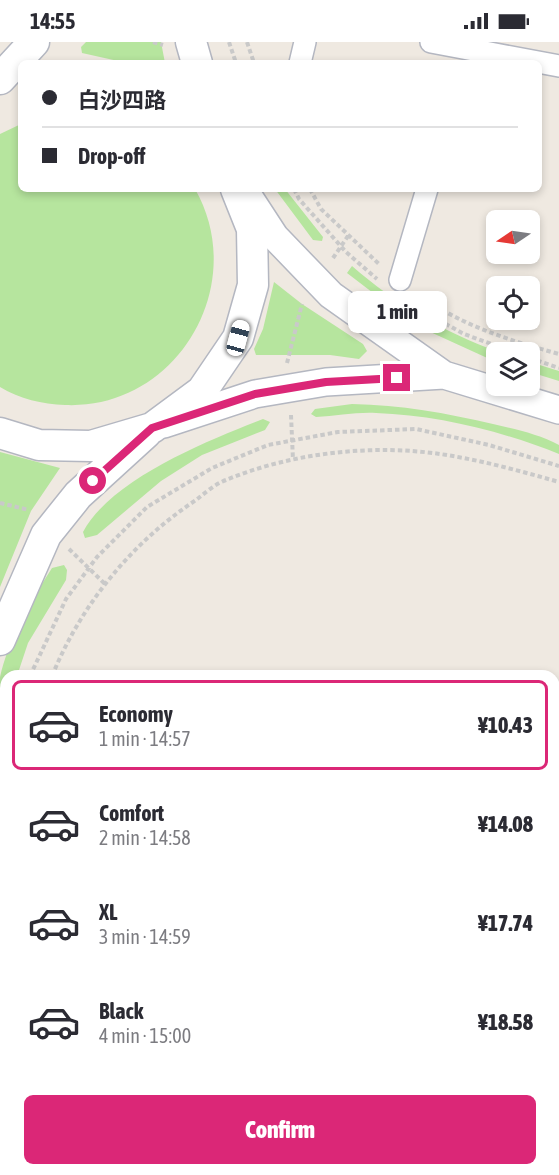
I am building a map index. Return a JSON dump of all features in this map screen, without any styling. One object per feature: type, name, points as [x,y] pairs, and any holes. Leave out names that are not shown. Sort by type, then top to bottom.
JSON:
[{"type":"main road","points":[[0,79],[34,42]]},
{"type":"main road","points":[[191,42],[196,60]]},
{"type":"main road","points":[[0,88],[18,82]]},
{"type":"main road","points":[[0,640],[46,535],[78,495],[152,428],[202,391],[238,338],[253,285],[252,229],[237,192]]},
{"type":"main road","points":[[0,433],[39,445],[91,446],[152,428]]},
{"type":"street","points":[[301,60],[305,42]]},
{"type":"street","points":[[431,42],[467,51],[522,60]]},
{"type":"street","points":[[542,63],[559,66]]},
{"type":"street","points":[[246,192],[275,237],[331,295],[444,375],[559,410]]},
{"type":"street","points":[[400,280],[426,192]]},
{"type":"street","points":[[152,428],[255,394],[326,382],[444,375]]},
{"type":"path","points":[[230,42],[235,60]]},
{"type":"path","points":[[247,42],[253,60]]},
{"type":"path","points":[[293,460],[286,358],[302,304],[348,236]]},
{"type":"path","points":[[540,361],[559,368]]},
{"type":"path","points":[[33,670],[66,599],[96,557],[147,507],[212,468],[268,445],[338,432],[416,429],[489,445],[559,465]]},
{"type":"path","points":[[55,670],[95,596],[130,555],[167,519],[224,480],[293,460],[378,450],[439,454],[503,466],[559,482]]},
{"type":"green space","points":[[86,42],[161,42],[164,60],[114,60],[82,53],[81,47]]},
{"type":"green space","points":[[18,125],[18,192],[196,192],[210,226],[214,264],[208,301],[193,335],[170,364],[140,387],[105,401],[65,405],[23,398],[0,387],[0,134]]},
{"type":"green space","points":[[277,192],[287,192],[323,237],[322,241],[313,240]]},
{"type":"green space","points":[[352,266],[386,293],[421,316],[486,347],[486,357],[415,325],[347,273]]},
{"type":"green space","points":[[274,282],[302,304],[363,344],[367,351],[359,359],[330,355],[256,355],[254,349],[263,329]]},
{"type":"green space","points":[[540,365],[559,371],[559,381],[540,375]]},
{"type":"green space","points":[[352,404],[423,410],[510,428],[559,445],[559,454],[492,431],[422,417],[368,413],[316,417],[311,414],[315,409]]},
{"type":"green space","points":[[263,419],[270,422],[265,430],[202,455],[161,481],[97,535],[85,538],[83,532],[97,513],[115,495],[138,478],[190,450]]},
{"type":"green space","points":[[0,452],[60,468],[31,511],[0,587]]},
{"type":"green space","points":[[64,565],[67,570],[66,580],[28,643],[19,670],[2,670],[15,634],[52,568]]},
{"type":"route","points":[[93,481],[152,428],[255,394],[326,382],[397,378]]}]
